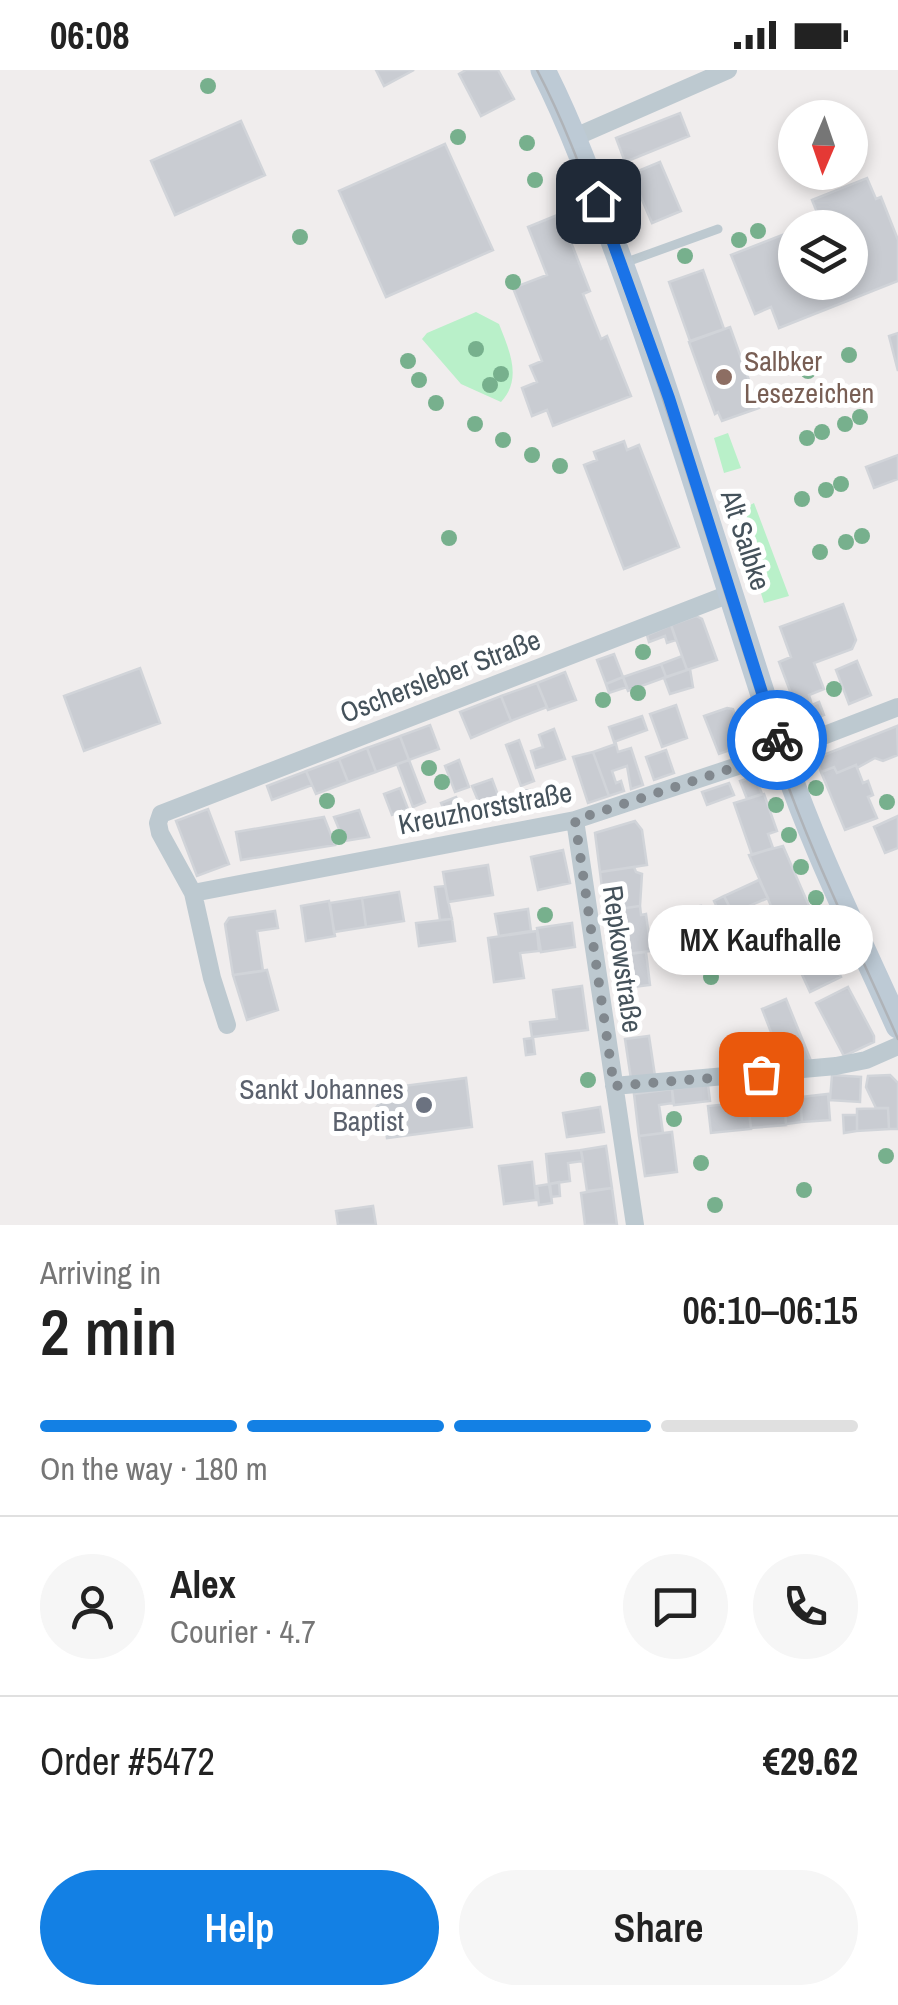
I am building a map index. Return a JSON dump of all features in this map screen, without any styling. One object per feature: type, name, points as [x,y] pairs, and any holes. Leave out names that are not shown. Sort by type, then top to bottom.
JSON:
[{"type":"main road","name":"Alt Salbke","points":[[543,70],[574,137],[622,265],[809,828],[898,1026]]},
{"type":"street","points":[[574,137],[728,70]]},
{"type":"street","name":"Oschersleber Straße","points":[[193,893],[159,830],[160,816],[169,810],[732,594]]},
{"type":"street","name":"Kreuzhorststraße","points":[[193,893],[575,820],[781,752],[898,707]]},
{"type":"street","name":"Repkowstraße","points":[[575,820],[635,1225]]},
{"type":"street","points":[[193,893],[227,1025]]},
{"type":"street","points":[[614,1086],[836,1066],[866,1060],[898,1046]]},
{"type":"lane","points":[[622,265],[718,229]]},
{"type":"green space","points":[[476,312],[499,324],[510,354],[513,374],[501,402],[461,384],[422,339],[427,333]]},
{"type":"green space","points":[[728,433],[741,468],[724,473],[714,438]]},
{"type":"green space","points":[[754,503],[789,596],[764,603],[736,512]]},
{"type":"building","points":[[376,70],[414,70],[384,86]]},
{"type":"building","points":[[466,70],[498,70],[514,99],[481,116],[459,74]]},
{"type":"building","points":[[680,113],[689,136],[625,162],[616,138]]},
{"type":"building","points":[[241,121],[265,175],[175,215],[151,161]]},
{"type":"building","points":[[445,144],[493,250],[386,297],[339,191]]},
{"type":"building","points":[[660,162],[681,211],[652,223],[631,174]]},
{"type":"building","points":[[868,180],[876,199],[881,197],[898,240],[898,281],[868,293],[868,210],[816,210],[812,200],[837,190],[868,190]]},
{"type":"building","points":[[560,214],[590,291],[583,294],[601,339],[607,336],[631,396],[553,426],[547,410],[532,416],[522,388],[537,382],[530,366],[542,361],[513,288],[547,275],[528,227]]},
{"type":"building","points":[[778,237],[778,300],[850,300],[779,328],[771,307],[755,314],[731,255]]},
{"type":"building","points":[[703,270],[724,329],[690,341],[669,282]]},
{"type":"building","points":[[730,327],[759,408],[722,421],[718,412],[715,414],[689,342]]},
{"type":"building","points":[[898,333],[898,371],[889,336]]},
{"type":"building","points":[[624,441],[627,450],[639,445],[679,547],[624,569],[584,465],[597,460],[594,452]]},
{"type":"building","points":[[898,455],[898,479],[874,488],[866,467]]},
{"type":"building","points":[[843,604],[856,640],[852,649],[814,663],[824,689],[809,695],[812,705],[819,702],[824,715],[802,723],[779,662],[791,657],[780,627]]},
{"type":"building","points":[[696,616],[702,619],[717,660],[687,670],[671,625]]},
{"type":"building","points":[[671,625],[676,640],[667,643],[665,636],[649,642],[647,635]]},
{"type":"building","points":[[614,654],[623,677],[606,684],[597,660]]},
{"type":"building","points":[[682,656],[687,670],[666,677],[661,664]]},
{"type":"building","points":[[857,661],[871,695],[849,704],[836,670]]},
{"type":"building","points":[[661,664],[666,677],[628,691],[623,677]]},
{"type":"building","points":[[140,668],[160,723],[84,751],[64,696]]},
{"type":"building","points":[[690,669],[693,687],[670,694],[664,678]]},
{"type":"building","points":[[565,672],[576,700],[548,710],[537,683]]},
{"type":"building","points":[[623,677],[627,687],[609,693],[606,684]]},
{"type":"building","points":[[537,683],[547,707],[511,721],[501,696]]},
{"type":"building","points":[[501,696],[511,721],[471,738],[460,712]]},
{"type":"building","points":[[676,705],[687,738],[662,747],[650,714]]},
{"type":"building","points":[[733,709],[744,745],[719,754],[704,716]]},
{"type":"building","points":[[642,716],[647,730],[614,742],[609,727]]},
{"type":"building","points":[[430,725],[439,749],[409,760],[400,736]]},
{"type":"building","points":[[897,726],[898,755],[883,761],[875,758],[837,773],[834,767],[821,772],[816,758]]},
{"type":"building","points":[[554,729],[565,759],[536,768],[531,751],[543,747],[539,735]]},
{"type":"building","points":[[400,736],[409,760],[376,772],[367,748]]},
{"type":"building","points":[[519,740],[534,781],[521,786],[506,745]]},
{"type":"building","points":[[616,744],[618,752],[631,748],[643,785],[631,789],[627,766],[612,771],[624,791],[609,796],[593,752]]},
{"type":"building","points":[[367,748],[376,772],[348,782],[339,759]]},
{"type":"building","points":[[666,750],[674,773],[654,780],[646,757]]},
{"type":"building","points":[[593,752],[609,796],[588,803],[573,757]]},
{"type":"building","points":[[339,759],[348,782],[316,794],[306,771]]},
{"type":"building","points":[[409,760],[425,802],[413,807],[397,764]]},
{"type":"building","points":[[459,760],[469,787],[455,792],[445,766]]},
{"type":"building","points":[[856,765],[863,783],[868,781],[873,795],[868,797],[877,818],[845,830],[821,772],[834,767],[837,773]]},
{"type":"building","points":[[306,771],[312,785],[272,800],[267,786]]},
{"type":"building","points":[[755,776],[762,794],[747,799],[740,781]]},
{"type":"building","points":[[492,779],[505,814],[485,817],[472,786]]},
{"type":"building","points":[[729,783],[734,795],[707,805],[702,792]]},
{"type":"building","points":[[400,788],[408,809],[392,815],[384,794]]},
{"type":"building","points":[[530,790],[533,809],[521,810],[518,791]]},
{"type":"building","points":[[764,794],[777,831],[768,834],[773,848],[752,855],[734,803]]},
{"type":"building","points":[[456,797],[462,812],[447,817],[441,803]]},
{"type":"building","points":[[208,809],[229,864],[197,876],[176,821]]},
{"type":"building","points":[[359,810],[369,837],[344,841],[334,817]]},
{"type":"building","points":[[898,816],[898,848],[885,853],[874,827]]},
{"type":"building","points":[[324,817],[335,845],[241,860],[236,832]]},
{"type":"building","points":[[635,821],[642,830],[647,865],[600,872],[595,833]]},
{"type":"building","points":[[783,846],[813,915],[781,929],[749,855]]},
{"type":"building","points":[[563,850],[570,883],[538,890],[531,857]]},
{"type":"building","points":[[488,865],[493,895],[448,902],[443,872]]},
{"type":"building","points":[[634,867],[642,874],[640,906],[605,911],[600,872]]},
{"type":"building","points":[[759,880],[768,898],[733,913],[724,896]]},
{"type":"building","points":[[445,886],[452,919],[440,920],[435,887]]},
{"type":"building","points":[[399,892],[404,921],[366,927],[362,898]]},
{"type":"building","points":[[724,896],[740,929],[730,934],[714,901]]},
{"type":"building","points":[[362,898],[366,927],[334,932],[330,903]]},
{"type":"building","points":[[329,901],[335,936],[306,941],[301,906]]},
{"type":"building","points":[[640,906],[641,915],[646,914],[651,951],[611,956],[605,911]]},
{"type":"building","points":[[701,906],[707,941],[674,946],[670,910]]},
{"type":"building","points":[[528,909],[531,931],[499,936],[495,914]]},
{"type":"building","points":[[275,911],[278,928],[257,931],[263,971],[233,975],[225,924],[229,918]]},
{"type":"building","points":[[813,915],[841,977],[810,992],[781,929]]},
{"type":"building","points":[[452,919],[455,941],[419,946],[416,923]]},
{"type":"building","points":[[572,923],[575,947],[541,952],[537,928]]},
{"type":"building","points":[[778,923],[789,946],[732,972],[721,948]]},
{"type":"building","points":[[537,931],[539,951],[520,953],[524,978],[494,982],[488,938]]},
{"type":"building","points":[[646,952],[650,985],[616,989],[611,956]]},
{"type":"building","points":[[267,970],[278,1010],[247,1020],[233,975]]},
{"type":"building","points":[[582,986],[588,1030],[532,1037],[530,1022],[557,1019],[553,990]]},
{"type":"building","points":[[848,987],[874,1042],[844,1056],[816,1003]]},
{"type":"building","points":[[786,999],[811,1061],[783,1063],[762,1009]]},
{"type":"building","points":[[649,1036],[655,1076],[631,1079],[625,1039]]},
{"type":"building","points":[[533,1038],[535,1054],[526,1055],[524,1039]]},
{"type":"building","points":[[832,1075],[861,1077],[860,1102],[830,1100]]},
{"type":"building","points":[[890,1075],[898,1083],[898,1129],[889,1129],[888,1108],[876,1108],[866,1087],[868,1076]]},
{"type":"building","name":"Sankt Johannes Baptist","points":[[466,1078],[472,1127],[387,1138],[385,1126],[376,1121],[380,1089]]},
{"type":"building","points":[[764,1080],[765,1095],[748,1096],[747,1082]]},
{"type":"building","points":[[747,1082],[748,1096],[728,1097],[727,1083]]},
{"type":"building","points":[[708,1085],[710,1101],[674,1105],[672,1089]]},
{"type":"building","points":[[672,1089],[673,1103],[659,1105],[663,1133],[639,1136],[634,1094]]},
{"type":"building","points":[[828,1094],[830,1120],[802,1122],[800,1097]]},
{"type":"building","points":[[800,1097],[802,1122],[786,1124],[784,1098]]},
{"type":"building","points":[[784,1098],[786,1125],[751,1128],[748,1102]]},
{"type":"building","points":[[748,1102],[751,1129],[711,1133],[708,1106]]},
{"type":"building","points":[[600,1107],[604,1132],[567,1137],[563,1113]]},
{"type":"building","points":[[888,1108],[889,1129],[857,1131],[857,1109]]},
{"type":"building","points":[[843,1115],[857,1115],[857,1131],[844,1133]]},
{"type":"building","points":[[672,1132],[677,1172],[645,1176],[639,1136]]},
{"type":"building","points":[[606,1146],[612,1188],[587,1191],[581,1150]]},
{"type":"building","points":[[581,1150],[583,1161],[568,1163],[570,1181],[549,1184],[546,1154]]},
{"type":"building","points":[[532,1162],[536,1200],[504,1204],[499,1166]]},
{"type":"building","points":[[559,1182],[560,1196],[551,1197],[549,1184]]},
{"type":"building","points":[[550,1184],[552,1203],[539,1205],[537,1186]]},
{"type":"building","points":[[612,1188],[617,1225],[585,1225],[581,1193]]},
{"type":"building","points":[[373,1206],[376,1225],[338,1225],[336,1211]]},
{"type":"tram line","points":[[537,70],[577,160],[634,315],[789,789],[898,1039]]},
{"type":"way so far","points":[[761,1074],[614,1086],[575,820],[781,752],[777,740]]},
{"type":"place","name":"Salbker Lesezeichen","points":[[724,377]]},
{"type":"place","name":"MX Kaufhalle","points":[[761,1074]]},
{"type":"place","name":"Sankt Johannes Baptist","points":[[424,1105]]},
{"type":"route","points":[[598,201],[669,398],[777,740]]}]
